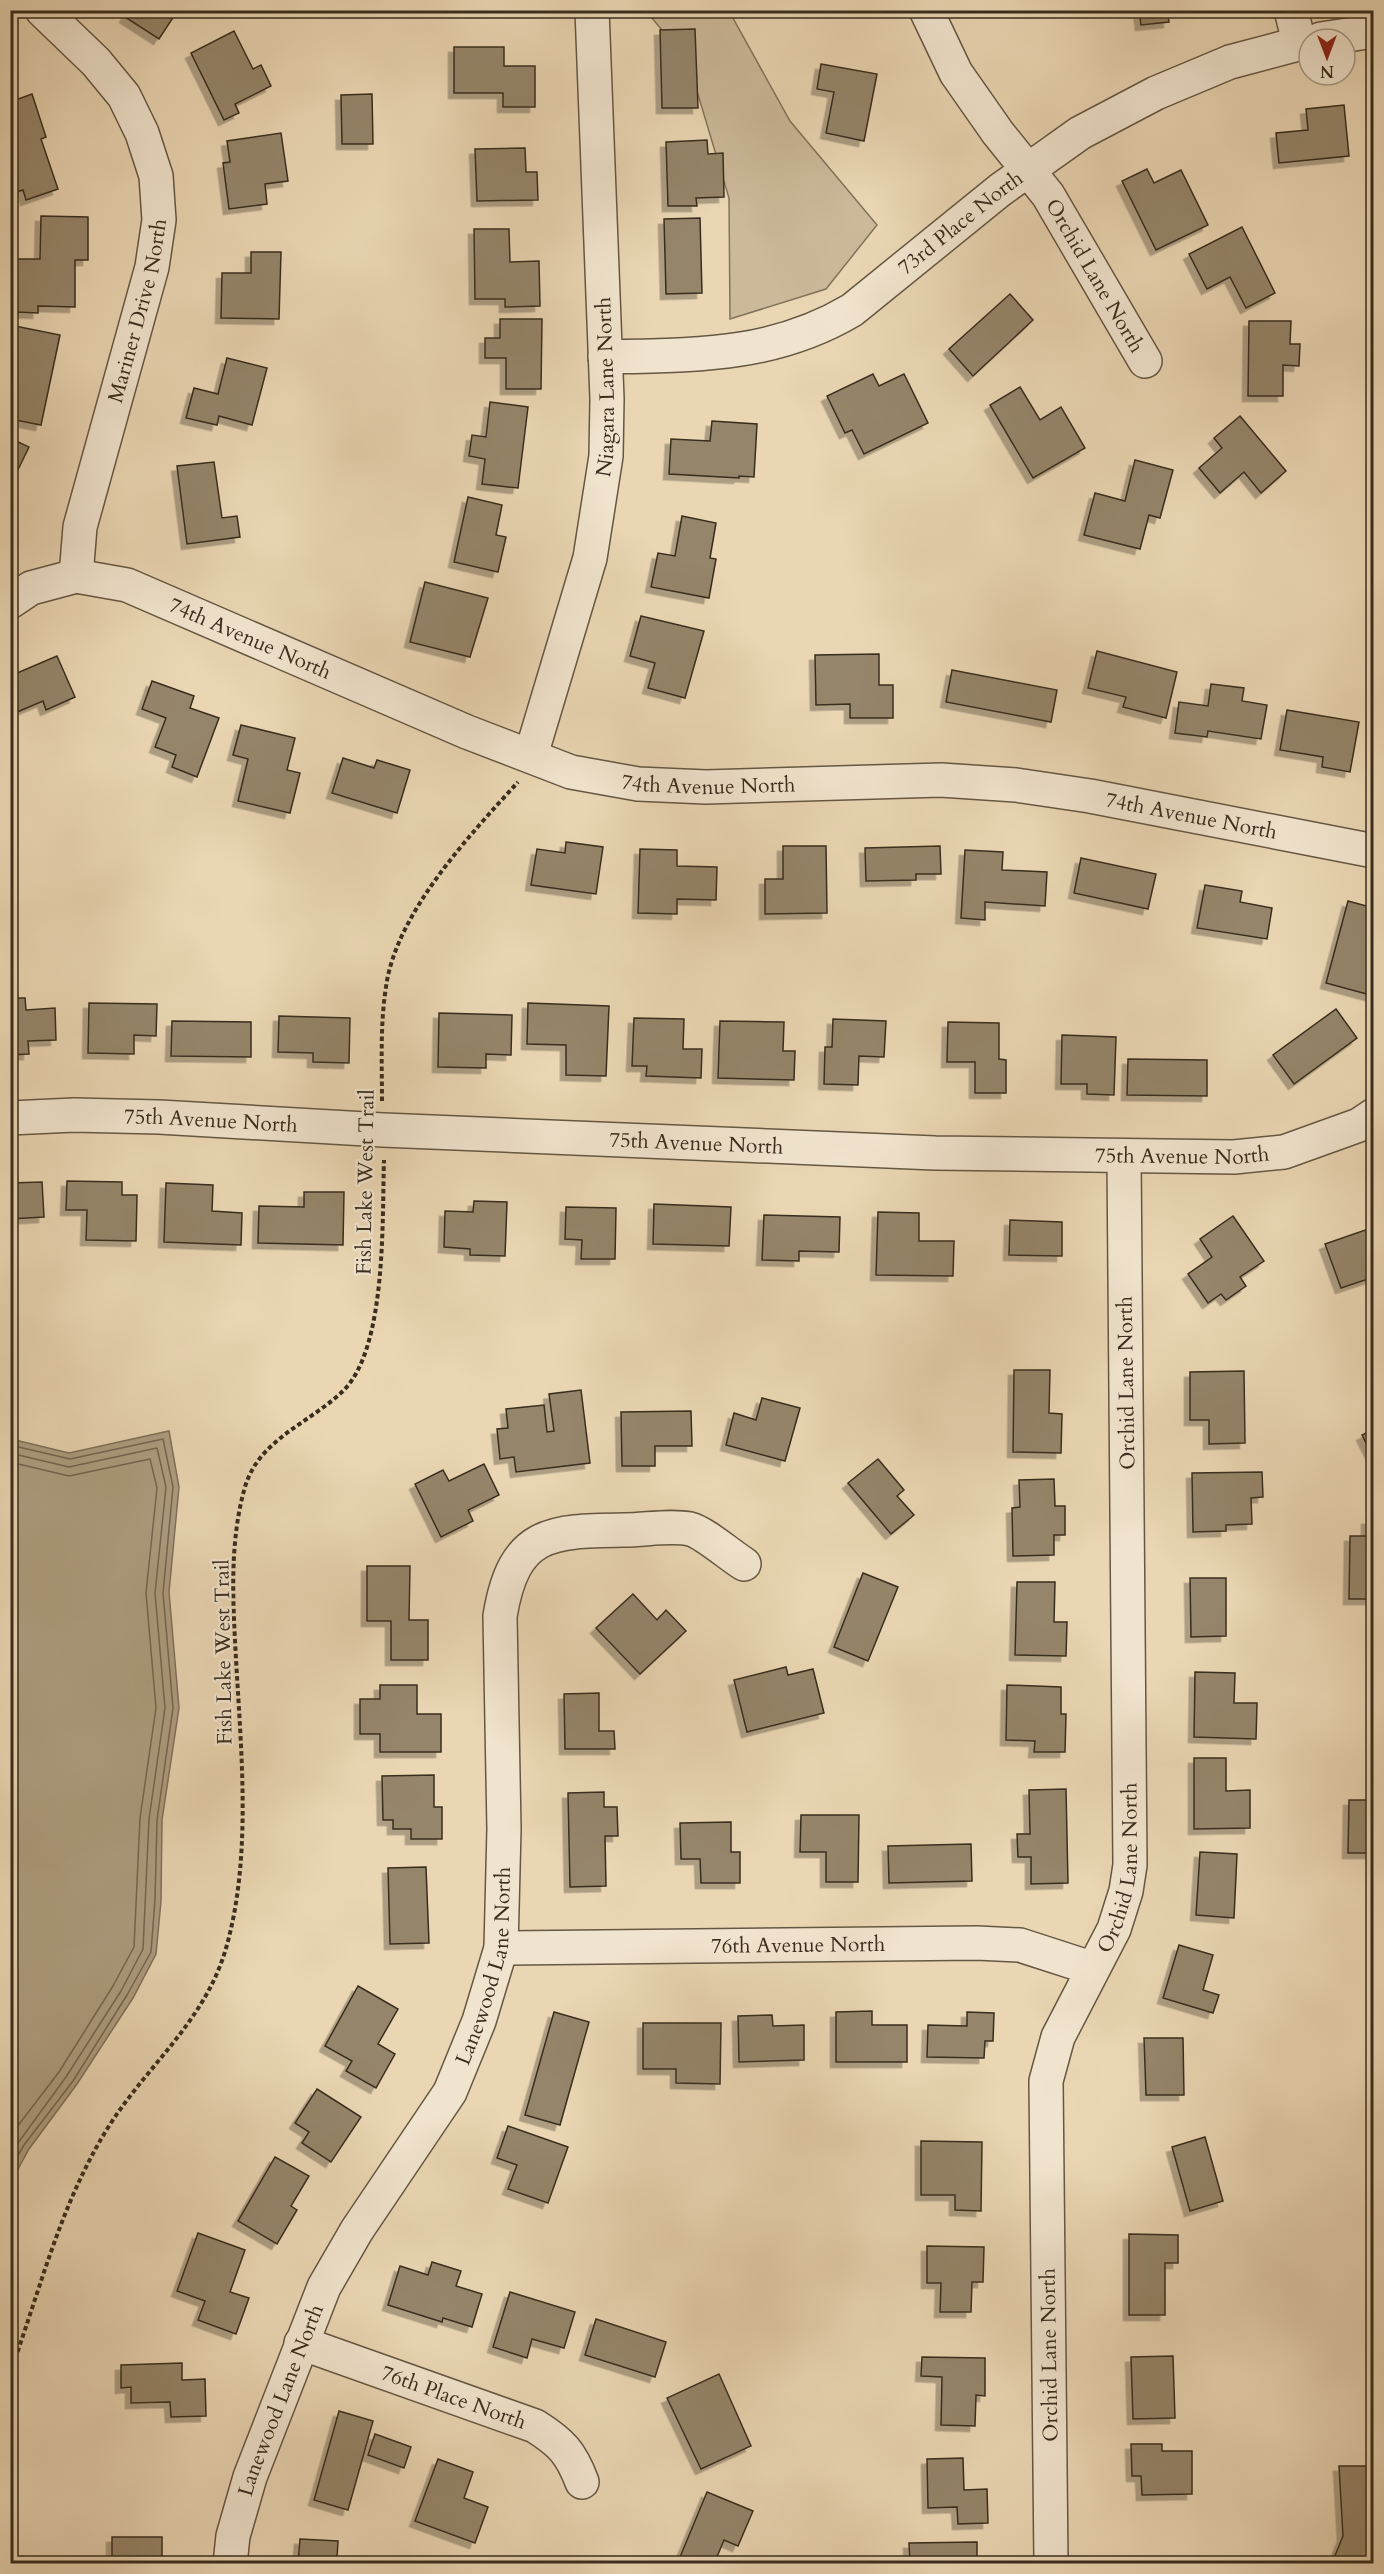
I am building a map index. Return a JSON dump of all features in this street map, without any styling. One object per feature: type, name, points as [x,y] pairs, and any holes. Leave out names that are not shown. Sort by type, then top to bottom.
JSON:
[{"type":"street","name":"Mariner Drive North","points":[[42,10],[96,62],[124,96],[142,133],[156,176],[159,220],[152,267],[80,526],[76,576]]},
{"type":"street","name":"Niagara Lane North","points":[[531,754],[590,558],[606,456],[605,357],[592,10]]},
{"type":"street","name":"Orchid Lane North","points":[[926,10],[956,73],[998,133],[1048,195],[1145,361]]},
{"type":"street","points":[[1291,10],[1301,27]]},
{"type":"street","name":"73rd Place North","points":[[1357,34],[1374,32]]},
{"type":"street","name":"73rd Place North","points":[[605,357],[723,354],[775,344],[825,326],[869,298],[1028,169],[1080,133],[1156,93],[1230,62],[1297,44]]},
{"type":"street","points":[[10,602],[32,588],[76,576]]},
{"type":"street","name":"74th Avenue North","points":[[76,576],[128,585],[467,732],[531,754],[571,772],[638,784],[706,787],[941,780],[1016,785],[1090,796],[1374,851]]},
{"type":"street","name":"75th Avenue North","points":[[10,1118],[74,1115],[159,1117],[383,1130],[935,1153],[1234,1157],[1284,1152],[1359,1125],[1374,1114]]},
{"type":"street","name":"Orchid Lane North","points":[[1051,2564],[1046,2081],[1058,2037],[1091,1968],[1114,1929],[1126,1891],[1130,1865],[1124,1157]]},
{"type":"street","name":"Lanewood Lane North","points":[[230,2564],[232,2536],[250,2477],[300,2343],[324,2287],[357,2230],[450,2092],[479,2021],[501,1948],[504,1829],[500,1616],[505,1584],[519,1558],[542,1539],[570,1531],[691,1529],[744,1564]]},
{"type":"street","name":"76th Avenue North","points":[[501,1948],[977,1942],[1020,1945],[1091,1968]]},
{"type":"street","name":"76th Place North","points":[[300,2343],[535,2426],[556,2439],[572,2457],[582,2482]]},
{"type":"path","name":"Fish Lake West Trail","points":[[10,2373],[34,2294],[75,2186],[110,2124],[204,2003],[216,1980],[229,1940],[241,1863],[239,1700],[233,1603],[234,1555],[244,1490],[257,1462],[272,1445],[344,1390],[363,1359],[370,1341],[381,1261],[383,1026],[386,986],[394,957],[420,906],[440,874],[462,845],[524,776],[531,754]]},
{"type":"shaded area","points":[[646,11],[729,11],[790,121],[877,225],[826,289],[730,319],[729,198],[688,61]]},
{"type":"water","points":[[169,1431],[179,1487],[169,1592],[179,1708],[162,1820],[161,1901],[156,1954],[133,1998],[77,2084],[29,2149],[11,2182],[11,1439],[69,1453]]},
{"type":"building","points":[[130,10],[178,10],[159,39],[125,17]]},
{"type":"building","points":[[1139,10],[1167,10],[1169,22],[1141,25]]},
{"type":"building","points":[[695,29],[698,108],[662,108],[660,30]]},
{"type":"building","points":[[234,31],[253,69],[261,65],[271,86],[235,104],[239,113],[224,120],[191,53]]},
{"type":"building","points":[[454,47],[504,47],[504,66],[535,66],[535,107],[503,107],[503,93],[454,93]]},
{"type":"building","points":[[821,64],[877,74],[864,141],[826,133],[834,92],[817,89]]},
{"type":"building","points":[[32,94],[46,137],[41,139],[58,189],[26,200],[23,190],[10,194],[10,102]]},
{"type":"building","points":[[372,94],[373,144],[342,144],[341,95]]},
{"type":"building","points":[[1344,105],[1349,156],[1279,163],[1276,133],[1308,130],[1306,109]]},
{"type":"building","points":[[281,133],[288,181],[265,184],[267,204],[229,209],[223,163],[230,162],[227,141]]},
{"type":"building","points":[[707,140],[708,154],[723,153],[724,197],[696,198],[697,206],[668,206],[666,142]]},
{"type":"building","points":[[525,148],[526,172],[537,172],[538,200],[477,201],[475,149]]},
{"type":"building","points":[[1147,169],[1154,183],[1181,170],[1208,225],[1156,250],[1122,181]]},
{"type":"building","points":[[41,216],[88,217],[88,260],[75,260],[75,307],[38,306],[38,313],[17,312],[17,259],[40,259]]},
{"type":"building","points":[[700,218],[702,293],[666,294],[664,219]]},
{"type":"building","points":[[1242,227],[1275,293],[1246,308],[1230,277],[1207,289],[1189,254]]},
{"type":"building","points":[[474,229],[509,229],[510,262],[539,261],[540,306],[505,307],[505,299],[475,299]]},
{"type":"building","points":[[251,252],[281,252],[279,319],[221,318],[222,273],[251,273]]},
{"type":"building","points":[[1010,294],[1033,320],[973,376],[949,349]]},
{"type":"building","points":[[500,319],[542,319],[541,389],[506,389],[506,358],[485,358],[485,338],[500,338]]},
{"type":"building","points":[[1249,321],[1291,321],[1290,344],[1300,344],[1299,366],[1283,365],[1283,396],[1248,396]]},
{"type":"building","points":[[15,326],[60,335],[41,425],[10,419],[10,348]]},
{"type":"building","points":[[227,358],[267,368],[252,425],[219,416],[217,425],[186,418],[194,388],[218,394]]},
{"type":"building","points":[[873,374],[879,386],[904,374],[928,423],[864,454],[852,430],[845,433],[827,396]]},
{"type":"building","points":[[1020,387],[1040,420],[1061,407],[1085,448],[1033,478],[990,405]]},
{"type":"building","points":[[490,402],[528,407],[518,488],[482,484],[485,459],[469,456],[472,435],[486,437]]},
{"type":"building","points":[[1240,416],[1286,471],[1261,493],[1244,472],[1220,493],[1199,468],[1222,448],[1214,438]]},
{"type":"building","points":[[712,421],[757,424],[754,477],[669,474],[671,439],[710,441]]},
{"type":"building","points":[[10,438],[29,447],[10,486]]},
{"type":"building","points":[[1135,460],[1173,470],[1160,518],[1149,515],[1140,549],[1084,535],[1095,493],[1125,501]]},
{"type":"building","points":[[214,462],[222,518],[237,516],[240,537],[187,544],[177,466]]},
{"type":"building","points":[[468,497],[502,505],[496,535],[506,537],[498,572],[454,562]]},
{"type":"building","points":[[682,516],[716,523],[710,558],[716,559],[709,598],[651,587],[658,553],[675,556]]},
{"type":"building","points":[[425,582],[488,598],[470,657],[410,642]]},
{"type":"building","points":[[641,616],[704,631],[685,698],[648,688],[655,663],[630,656]]},
{"type":"building","points":[[1097,651],[1177,672],[1166,718],[1123,707],[1126,697],[1088,688]]},
{"type":"building","points":[[879,654],[879,685],[893,685],[893,718],[850,718],[850,704],[816,705],[815,655]]},
{"type":"building","points":[[57,656],[75,697],[46,710],[43,701],[10,715],[10,676]]},
{"type":"building","points":[[952,670],[1057,690],[1051,722],[946,702]]},
{"type":"building","points":[[152,681],[194,696],[190,708],[219,718],[197,777],[172,767],[176,755],[155,747],[166,718],[142,709]]},
{"type":"building","points":[[1211,684],[1244,688],[1242,701],[1267,705],[1261,739],[1208,731],[1207,737],[1175,733],[1179,702],[1208,706]]},
{"type":"building","points":[[1287,710],[1359,722],[1350,772],[1322,767],[1323,757],[1280,750]]},
{"type":"building","points":[[241,725],[295,738],[287,770],[300,773],[290,813],[238,801],[248,759],[233,755]]},
{"type":"building","points":[[343,758],[374,768],[377,760],[410,770],[397,813],[332,793]]},
{"type":"building","points":[[566,842],[603,847],[596,894],[531,885],[537,849],[565,853]]},
{"type":"building","points":[[783,846],[826,846],[827,913],[765,914],[765,879],[783,879]]},
{"type":"building","points":[[940,846],[941,874],[916,874],[916,880],[866,881],[865,848]]},
{"type":"building","points":[[640,849],[677,850],[677,866],[717,867],[716,900],[677,899],[677,914],[638,913]]},
{"type":"building","points":[[965,850],[1003,852],[1002,870],[1047,872],[1045,906],[985,902],[985,920],[961,918]]},
{"type":"building","points":[[1081,858],[1156,874],[1148,909],[1074,893]]},
{"type":"building","points":[[1205,885],[1242,891],[1240,902],[1272,908],[1267,939],[1197,928]]},
{"type":"building","points":[[1348,901],[1374,908],[1374,996],[1326,983]]},
{"type":"building","points":[[10,998],[25,998],[26,1010],[55,1008],[56,1040],[28,1041],[29,1054],[10,1055]]},
{"type":"building","points":[[89,1003],[157,1004],[156,1036],[134,1035],[134,1054],[88,1053]]},
{"type":"building","points":[[528,1003],[609,1006],[606,1076],[566,1075],[566,1045],[527,1044]]},
{"type":"building","points":[[1336,1009],[1357,1038],[1294,1084],[1273,1055]]},
{"type":"building","points":[[439,1013],[512,1015],[511,1055],[486,1054],[486,1068],[438,1067]]},
{"type":"building","points":[[279,1016],[350,1018],[349,1063],[313,1062],[313,1053],[278,1052]]},
{"type":"building","points":[[634,1018],[684,1019],[683,1049],[702,1049],[701,1078],[646,1076],[647,1066],[632,1066]]},
{"type":"building","points":[[833,1019],[886,1021],[884,1057],[859,1056],[858,1085],[824,1084],[825,1047],[832,1047]]},
{"type":"building","points":[[172,1021],[251,1022],[251,1057],[171,1056]]},
{"type":"building","points":[[720,1021],[784,1022],[783,1051],[795,1051],[794,1080],[718,1078]]},
{"type":"building","points":[[948,1022],[999,1023],[999,1059],[1006,1060],[1006,1093],[975,1093],[975,1062],[947,1062]]},
{"type":"building","points":[[1062,1035],[1116,1037],[1114,1095],[1087,1094],[1087,1084],[1061,1084]]},
{"type":"building","points":[[1128,1059],[1207,1060],[1207,1096],[1127,1095]]},
{"type":"building","points":[[67,1181],[122,1182],[122,1195],[137,1195],[136,1241],[86,1240],[87,1210],[66,1210]]},
{"type":"building","points":[[42,1182],[44,1217],[10,1219],[10,1183]]},
{"type":"building","points":[[166,1183],[213,1185],[212,1211],[242,1213],[241,1245],[164,1242]]},
{"type":"building","points":[[304,1192],[344,1192],[343,1245],[258,1243],[259,1206],[304,1207]]},
{"type":"building","points":[[474,1201],[507,1202],[505,1256],[470,1255],[470,1249],[444,1247],[445,1211],[473,1212]]},
{"type":"building","points":[[654,1204],[731,1207],[729,1246],[653,1244]]},
{"type":"building","points":[[566,1207],[616,1208],[615,1259],[581,1259],[582,1240],[565,1239]]},
{"type":"building","points":[[878,1212],[919,1213],[919,1241],[954,1241],[953,1276],[876,1275]]},
{"type":"building","points":[[764,1215],[840,1217],[839,1252],[799,1251],[799,1261],[762,1260]]},
{"type":"building","points":[[1233,1216],[1264,1261],[1240,1277],[1246,1286],[1226,1300],[1221,1294],[1208,1303],[1188,1274],[1212,1257],[1200,1239]]},
{"type":"building","points":[[1010,1220],[1062,1222],[1062,1256],[1009,1255]]},
{"type":"building","points":[[1374,1227],[1374,1277],[1341,1288],[1325,1244]]},
{"type":"building","points":[[1014,1370],[1050,1370],[1049,1413],[1062,1414],[1061,1453],[1013,1452]]},
{"type":"building","points":[[1244,1371],[1245,1443],[1209,1444],[1209,1420],[1190,1420],[1190,1372]]},
{"type":"building","points":[[581,1390],[590,1463],[516,1472],[514,1457],[500,1459],[497,1429],[508,1428],[506,1409],[544,1405],[547,1432],[554,1431],[549,1394]]},
{"type":"building","points":[[762,1398],[800,1408],[785,1461],[726,1445],[734,1413],[756,1420]]},
{"type":"building","points":[[691,1411],[692,1446],[655,1446],[655,1466],[622,1466],[621,1412]]},
{"type":"building","points":[[1374,1429],[1374,1459],[1362,1435]]},
{"type":"building","points":[[878,1459],[904,1490],[897,1496],[914,1515],[891,1534],[848,1483]]},
{"type":"building","points":[[484,1464],[499,1495],[468,1510],[473,1521],[441,1537],[415,1484],[443,1470],[449,1481]]},
{"type":"building","points":[[1262,1472],[1263,1497],[1251,1498],[1252,1524],[1226,1525],[1226,1531],[1193,1532],[1192,1473]]},
{"type":"building","points":[[1054,1479],[1055,1506],[1065,1506],[1065,1535],[1054,1535],[1054,1555],[1013,1556],[1012,1508],[1020,1507],[1019,1480]]},
{"type":"building","points":[[1367,1519],[1374,1519],[1374,1599],[1349,1599],[1350,1536],[1367,1536]]},
{"type":"building","points":[[367,1566],[410,1566],[409,1620],[428,1620],[428,1660],[391,1660],[391,1621],[367,1621]]},
{"type":"building","points":[[863,1573],[898,1587],[868,1661],[834,1647]]},
{"type":"building","points":[[1190,1578],[1226,1578],[1226,1636],[1191,1637]]},
{"type":"building","points":[[1017,1582],[1055,1582],[1054,1622],[1067,1622],[1066,1656],[1015,1655]]},
{"type":"building","points":[[633,1594],[657,1620],[666,1610],[686,1631],[640,1674],[596,1628]]},
{"type":"building","points":[[786,1667],[788,1675],[813,1669],[824,1713],[747,1732],[734,1680]]},
{"type":"building","points":[[1195,1672],[1235,1673],[1234,1703],[1257,1703],[1256,1739],[1194,1737]]},
{"type":"building","points":[[380,1685],[417,1685],[417,1714],[441,1714],[441,1752],[380,1752],[380,1734],[360,1734],[360,1699],[380,1699]]},
{"type":"building","points":[[1007,1685],[1061,1687],[1061,1714],[1066,1714],[1065,1752],[1034,1752],[1035,1741],[1006,1740]]},
{"type":"building","points":[[599,1693],[599,1731],[614,1731],[615,1749],[565,1749],[564,1694]]},
{"type":"building","points":[[1194,1758],[1226,1758],[1226,1791],[1250,1790],[1250,1828],[1194,1829]]},
{"type":"building","points":[[434,1775],[434,1807],[442,1807],[442,1839],[411,1839],[411,1829],[393,1829],[393,1820],[383,1820],[382,1776]]},
{"type":"building","points":[[1066,1789],[1068,1883],[1031,1884],[1031,1857],[1018,1857],[1017,1834],[1030,1834],[1029,1790]]},
{"type":"building","points":[[604,1792],[604,1807],[617,1807],[618,1836],[605,1836],[606,1886],[570,1887],[568,1793]]},
{"type":"building","points":[[1349,1800],[1374,1800],[1374,1853],[1348,1853]]},
{"type":"building","points":[[801,1815],[859,1815],[858,1882],[826,1882],[826,1852],[800,1852]]},
{"type":"building","points":[[731,1822],[731,1852],[740,1852],[740,1883],[701,1883],[700,1859],[681,1859],[680,1823]]},
{"type":"building","points":[[971,1844],[972,1881],[889,1883],[888,1846]]},
{"type":"building","points":[[1200,1852],[1237,1854],[1234,1918],[1196,1915]]},
{"type":"building","points":[[426,1867],[429,1943],[390,1944],[388,1868]]},
{"type":"building","points":[[1179,1945],[1213,1955],[1203,1990],[1219,1995],[1213,2013],[1163,1998]]},
{"type":"building","points":[[358,1986],[398,2009],[378,2044],[395,2054],[376,2088],[346,2071],[352,2061],[325,2046]]},
{"type":"building","points":[[872,2011],[872,2025],[907,2025],[907,2062],[836,2062],[836,2012]]},
{"type":"building","points":[[554,2012],[589,2022],[560,2125],[525,2115]]},
{"type":"building","points":[[967,2012],[994,2013],[993,2041],[985,2041],[984,2058],[927,2057],[928,2025],[967,2026]]},
{"type":"building","points":[[772,2015],[773,2026],[804,2025],[804,2060],[739,2062],[738,2016]]},
{"type":"building","points":[[643,2023],[721,2023],[720,2084],[676,2083],[676,2069],[643,2069]]},
{"type":"building","points":[[1144,2038],[1183,2038],[1184,2095],[1146,2095]]},
{"type":"building","points":[[317,2089],[361,2117],[331,2162],[302,2143],[309,2132],[295,2123]]},
{"type":"building","points":[[508,2126],[568,2147],[548,2203],[508,2189],[517,2165],[497,2158]]},
{"type":"building","points":[[1205,2137],[1223,2201],[1190,2211],[1172,2147]]},
{"type":"building","points":[[921,2141],[982,2142],[981,2211],[955,2210],[955,2195],[921,2195]]},
{"type":"building","points":[[275,2157],[309,2176],[291,2206],[297,2210],[277,2244],[238,2221]]},
{"type":"building","points":[[198,2233],[245,2250],[230,2292],[249,2298],[236,2334],[198,2320],[205,2301],[177,2291]]},
{"type":"building","points":[[1129,2234],[1178,2235],[1178,2263],[1165,2263],[1165,2315],[1129,2315]]},
{"type":"building","points":[[927,2246],[984,2247],[983,2282],[972,2282],[971,2312],[940,2312],[941,2283],[927,2283]]},
{"type":"building","points":[[432,2262],[461,2271],[456,2286],[482,2294],[472,2327],[443,2318],[442,2322],[388,2305],[400,2266],[428,2275]]},
{"type":"building","points":[[510,2292],[575,2312],[564,2348],[532,2339],[527,2358],[493,2347]]},
{"type":"building","points":[[596,2319],[666,2342],[655,2377],[585,2355]]},
{"type":"building","points":[[1173,2356],[1175,2418],[1133,2419],[1131,2357]]},
{"type":"building","points":[[922,2357],[985,2358],[985,2396],[976,2395],[975,2426],[941,2425],[942,2377],[921,2376]]},
{"type":"building","points":[[182,2363],[182,2380],[205,2379],[206,2416],[171,2417],[170,2402],[131,2403],[131,2387],[121,2388],[121,2365]]},
{"type":"building","points":[[719,2374],[751,2446],[701,2469],[667,2398]]},
{"type":"building","points":[[339,2411],[373,2421],[348,2510],[314,2500]]},
{"type":"building","points":[[375,2434],[411,2447],[404,2468],[368,2455]]},
{"type":"building","points":[[1131,2444],[1162,2444],[1162,2451],[1192,2451],[1192,2494],[1142,2495],[1141,2476],[1132,2476]]},
{"type":"building","points":[[963,2458],[964,2490],[987,2489],[988,2523],[958,2524],[957,2507],[928,2508],[927,2459]]},
{"type":"building","points":[[438,2459],[473,2472],[464,2498],[488,2507],[475,2543],[415,2521]]},
{"type":"building","points":[[1339,2466],[1373,2466],[1374,2551],[1369,2564],[1349,2564],[1334,2558],[1343,2536]]},
{"type":"building","points":[[707,2492],[753,2511],[738,2546],[724,2540],[714,2564],[683,2564],[678,2562]]},
{"type":"building","points":[[112,2537],[162,2537],[162,2564],[112,2564]]},
{"type":"building","points":[[300,2539],[338,2541],[337,2558],[358,2559],[358,2564],[298,2564]]},
{"type":"building","points":[[977,2542],[977,2564],[910,2564],[909,2543]]}]
